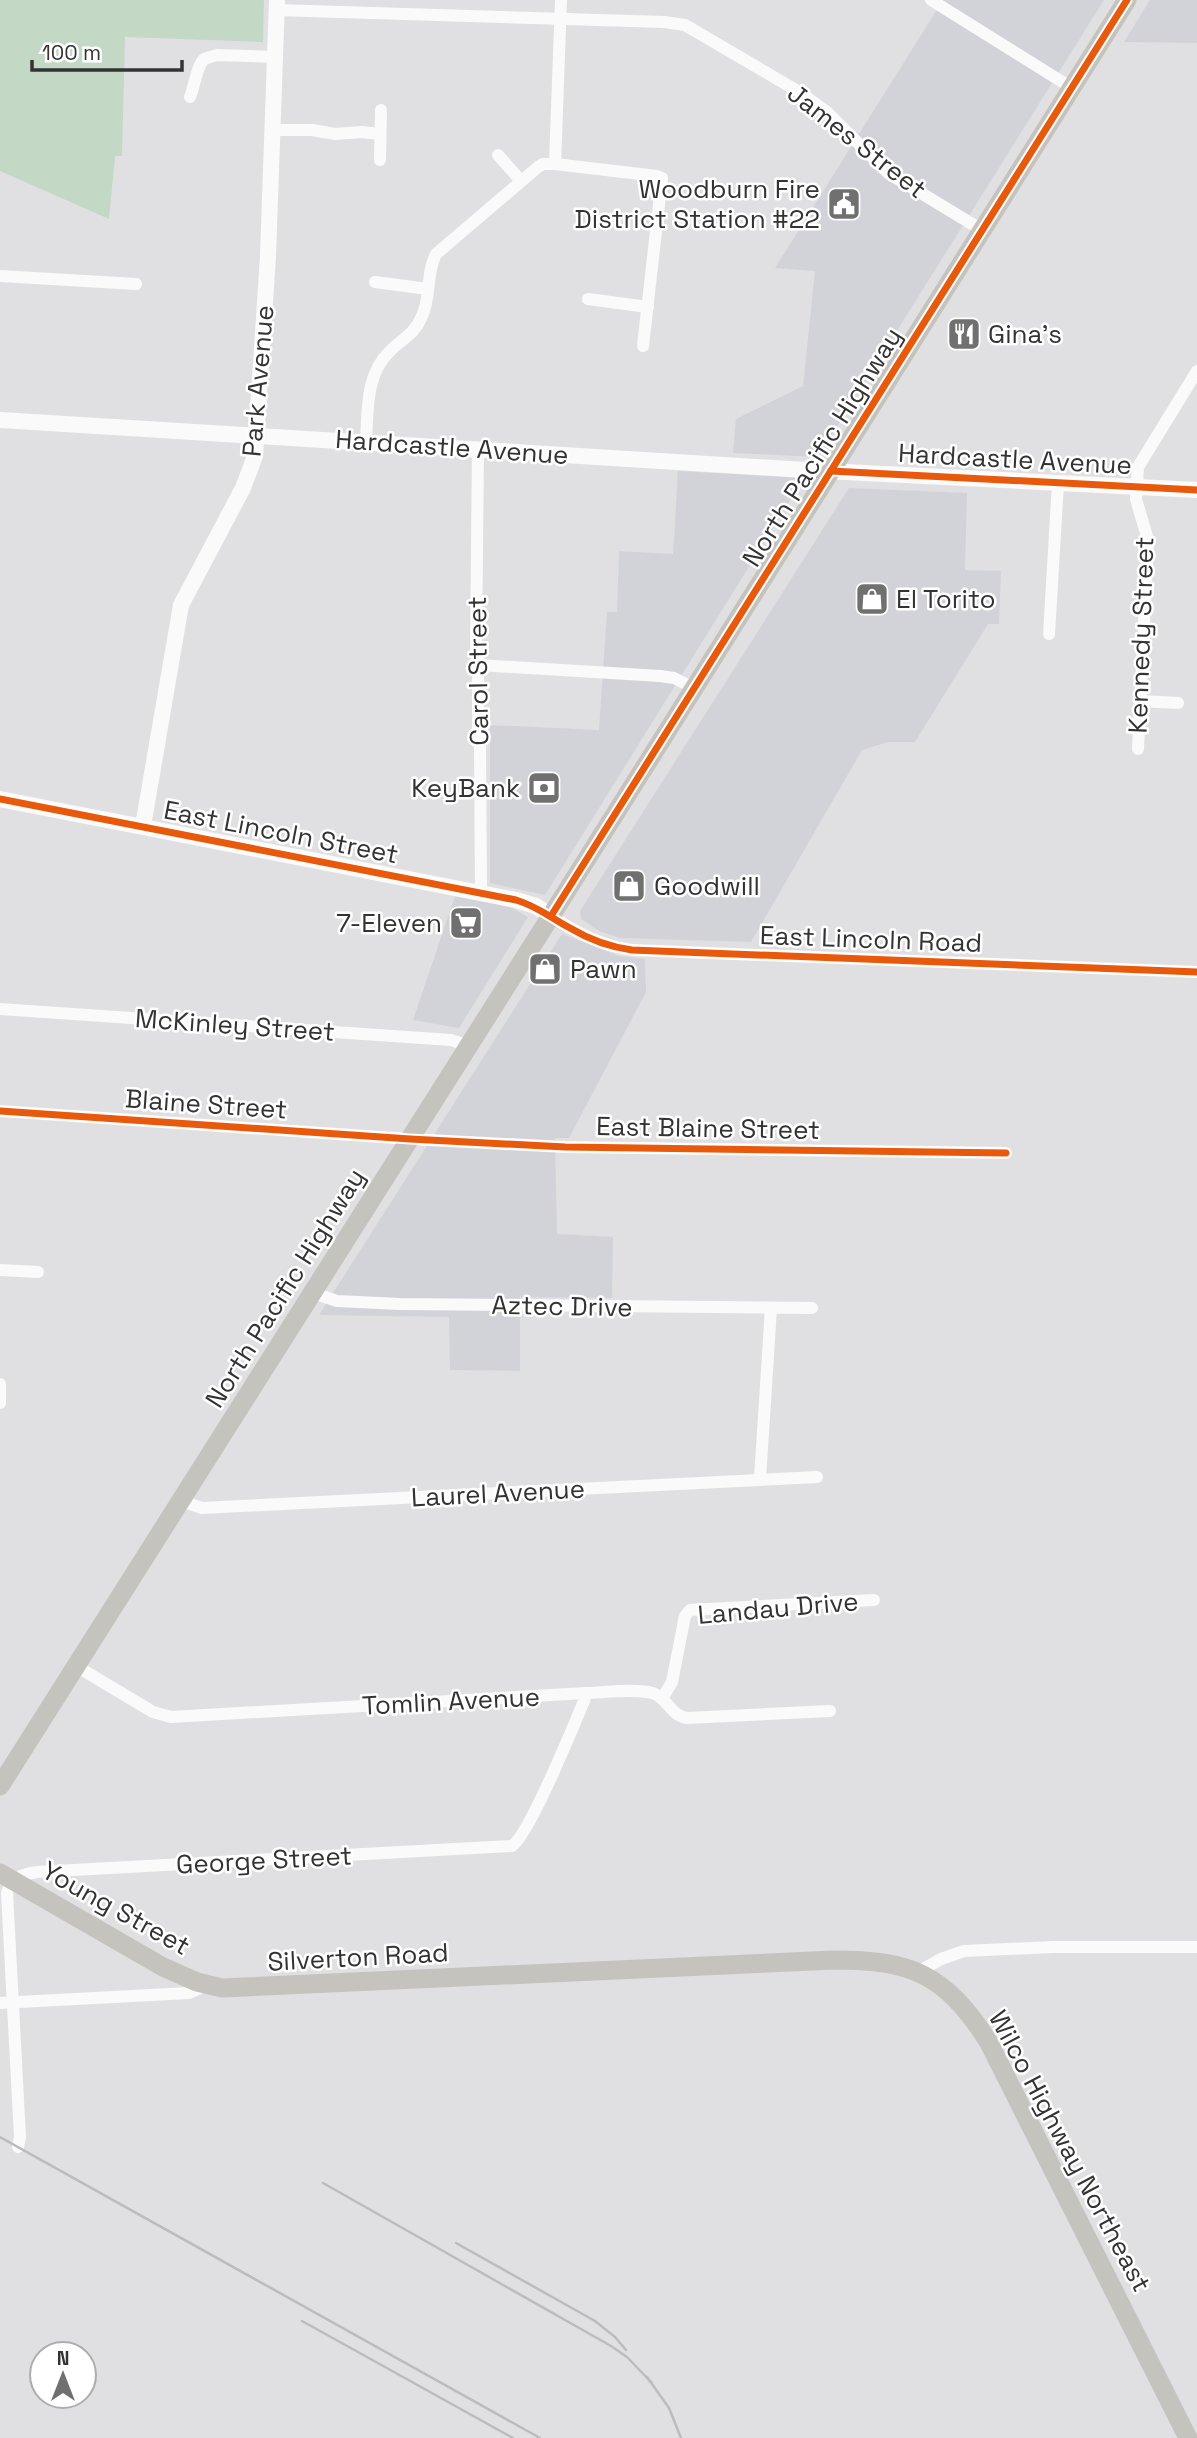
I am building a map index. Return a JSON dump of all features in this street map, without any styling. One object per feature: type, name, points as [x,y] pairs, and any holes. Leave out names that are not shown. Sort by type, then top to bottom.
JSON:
[{"type":"main road","name":"North Pacific Highway","points":[[0,1786],[1127,0]]},
{"type":"main road","name":"Young Street","points":[[7,1876],[163,1966],[207,1985]]},
{"type":"main road","name":"Wilco Highway Northeast","points":[[720,1965],[871,1960],[897,1964],[918,1972],[939,1983],[953,1995],[988,2041],[1188,2438]]},
{"type":"main road","name":"Silverton Road","points":[[207,1985],[240,1989],[720,1965]]},
{"type":"street","points":[[555,164],[561,0]]},
{"type":"street","points":[[931,0],[1072,88]]},
{"type":"street","name":"James Street","points":[[277,5],[664,22],[695,29],[809,98],[827,112],[888,173],[982,230]]},
{"type":"street","name":"Park Avenue","points":[[143,826],[181,605],[248,477],[255,456],[268,256],[277,5]]},
{"type":"street","points":[[190,97],[197,82],[199,66],[204,59],[218,55],[275,57]]},
{"type":"street","points":[[380,160],[381,110]]},
{"type":"street","points":[[272,130],[380,134]]},
{"type":"street","points":[[498,155],[521,181]]},
{"type":"street","points":[[366,442],[373,375],[388,352],[415,331],[423,314],[436,254],[543,164],[662,178],[643,346]]},
{"type":"street","points":[[0,276],[136,284]]},
{"type":"street","points":[[375,282],[428,289]]},
{"type":"street","points":[[588,299],[648,307]]},
{"type":"street","name":"Kennedy Street","points":[[1138,749],[1148,540],[1139,513],[1136,487],[1139,464],[1197,371]]},
{"type":"street","name":"Hardcastle Avenue","points":[[0,420],[831,471],[1197,489]]},
{"type":"street","name":"Carol Street","points":[[478,449],[476,649],[481,892]]},
{"type":"street","points":[[1049,634],[1058,482]]},
{"type":"street","points":[[478,665],[674,678],[694,688]]},
{"type":"street","points":[[1140,701],[1178,703]]},
{"type":"street","name":"East Lincoln Street","points":[[0,799],[481,892],[531,904],[551,916]]},
{"type":"street","name":"East Lincoln Road","points":[[551,916],[594,941],[615,948],[1197,972]]},
{"type":"street","name":"McKinley Street","points":[[0,1009],[437,1039],[469,1046]]},
{"type":"street","name":"Blaine Street","points":[[0,1111],[410,1139]]},
{"type":"street","name":"East Blaine Street","points":[[410,1139],[565,1147],[1006,1153]]},
{"type":"street","points":[[0,1270],[38,1272]]},
{"type":"street","name":"Aztec Drive","points":[[313,1293],[337,1301],[400,1304],[812,1308]]},
{"type":"street","points":[[760,1479],[771,1308]]},
{"type":"street","points":[[0,1384],[0,1403]]},
{"type":"street","name":"Laurel Avenue","points":[[181,1501],[202,1508],[817,1477]]},
{"type":"street","name":"Landau Drive","points":[[662,1699],[672,1682],[685,1616],[690,1610],[874,1600]]},
{"type":"street","name":"Tomlin Avenue","points":[[76,1666],[153,1712],[171,1717],[586,1693],[646,1692],[662,1699],[677,1715],[692,1719],[830,1711]]},
{"type":"street","name":"George Street","points":[[7,1876],[37,1872],[515,1845],[529,1823],[586,1693]]},
{"type":"street","points":[[7,1876],[7,2003],[20,2137],[18,2147]]},
{"type":"street","points":[[918,1972],[941,1959],[964,1951],[1053,1947],[1197,1947]]},
{"type":"street","name":"Silverton Road","points":[[7,2003],[189,1993],[207,1985]]},
{"type":"shaded area","points":[[943,0],[1104,0],[818,457],[733,453],[736,419],[803,386],[815,271],[775,268]]},
{"type":"shaded area","points":[[1150,0],[1197,0],[1197,43],[1124,42]]},
{"type":"shaded area","points":[[678,471],[804,478],[545,895],[490,883],[490,725],[599,730],[607,612],[617,612],[619,551],[673,554]]},
{"type":"shaded area","points":[[849,488],[967,493],[965,570],[1001,571],[999,624],[988,624],[915,742],[888,742],[862,750],[751,942],[620,938],[599,931],[581,919],[580,911]]},
{"type":"shaded area","points":[[455,896],[506,905],[528,917],[459,1028],[413,1020]]},
{"type":"shaded area","points":[[562,934],[619,956],[645,959],[646,992],[569,1138],[555,1138],[557,1234],[613,1237],[612,1298],[520,1297],[520,1371],[450,1370],[449,1317],[319,1315]]},
{"type":"green space","points":[[0,0],[264,0],[263,42],[125,37],[122,156],[115,156],[109,219],[0,171]]},
{"type":"railway","points":[[0,2137],[540,2438]]},
{"type":"railway","points":[[323,2183],[611,2346],[627,2357],[652,2383]]},
{"type":"railway","points":[[456,2243],[595,2321],[626,2350]]},
{"type":"railway","points":[[302,2321],[513,2438]]},
{"type":"railway","points":[[647,2377],[669,2408],[681,2438]]},
{"type":"cycle path","points":[[551,916],[1127,0]]},
{"type":"cycle path","points":[[831,471],[1197,490]]},
{"type":"cycle path","points":[[0,799],[516,900],[593,939],[632,950],[1197,972]]},
{"type":"cycle path","points":[[0,1111],[565,1147],[1006,1153]]},
{"type":"place","name":"Woodburn Fire District Station #22","points":[[844,204]]},
{"type":"place","name":"Gina's","points":[[964,334]]},
{"type":"place","name":"El Torito","points":[[872,599]]},
{"type":"place","name":"KeyBank","points":[[544,788]]},
{"type":"place","name":"Goodwill","points":[[629,886]]},
{"type":"place","name":"7-Eleven","points":[[466,923]]},
{"type":"place","name":"Pawn","points":[[545,969]]}]
